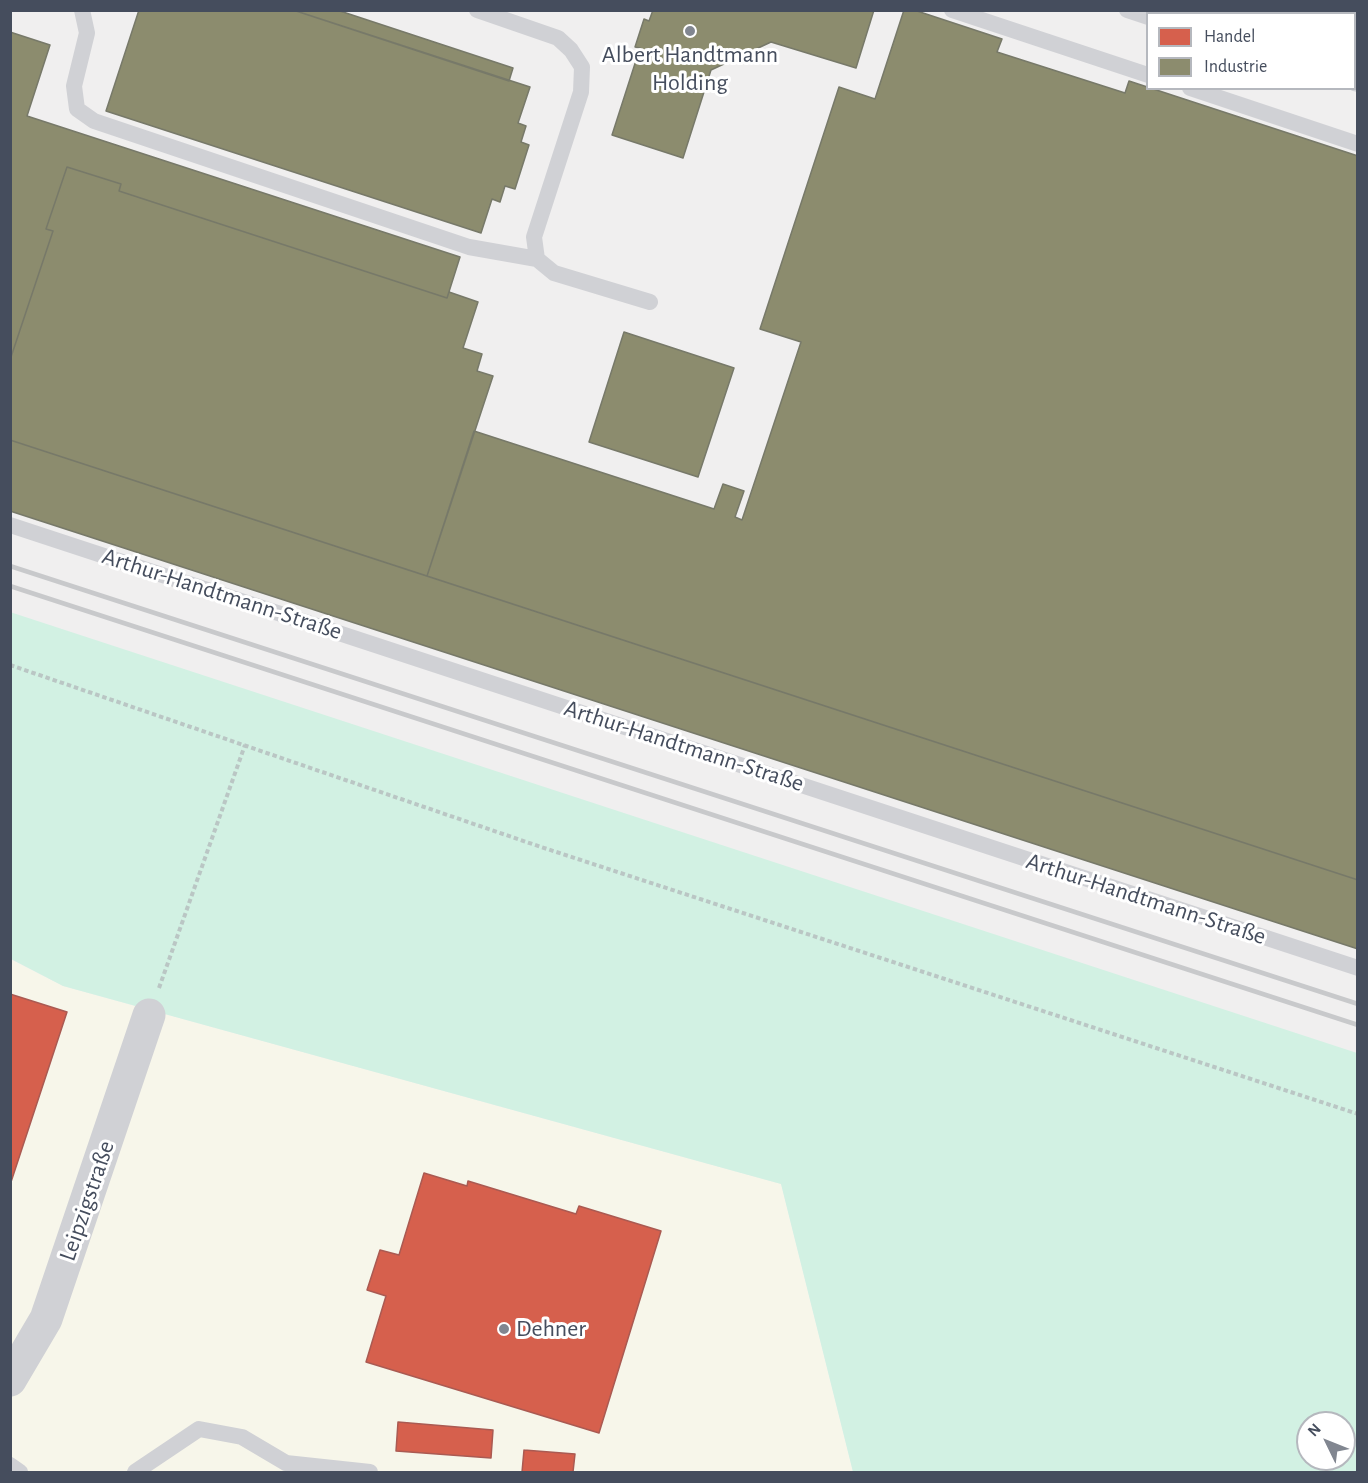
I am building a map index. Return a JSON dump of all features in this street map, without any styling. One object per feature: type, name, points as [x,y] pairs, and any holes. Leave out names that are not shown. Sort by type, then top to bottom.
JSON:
[{"type":"street","name":"Leipzigstraße","points":[[10,1380],[46,1319],[149,1015]]},
{"type":"lane","points":[[82,10],[87,33],[74,86],[77,109],[94,121],[470,247],[537,259],[554,273],[650,302]]},
{"type":"lane","points":[[477,10],[558,38],[571,50],[582,67],[581,92],[534,237],[537,259]]},
{"type":"lane","points":[[952,10],[1146,74]]},
{"type":"lane","points":[[1127,10],[1146,16]]},
{"type":"lane","points":[[1196,90],[1358,144]]},
{"type":"lane","name":"Arthur-Handtmann-Straße","points":[[10,525],[1358,968]]},
{"type":"lane","points":[[135,1473],[199,1429],[242,1437],[286,1462],[370,1472]]},
{"type":"lane","points":[[10,1465],[20,1473]]},
{"type":"path","points":[[10,665],[553,851],[1358,1114]]},
{"type":"path","points":[[149,1015],[245,745]]},
{"type":"shaded area","points":[[10,959],[63,986],[781,1184],[853,1472],[11,1472]]},
{"type":"green space","points":[[10,612],[1357,1053],[1357,1472],[853,1472],[781,1184],[63,986],[11,959]]},
{"type":"building: Handel","points":[[10,994],[67,1012],[10,1185]]},
{"type":"building: Handel","name":"Dehner","points":[[424,1173],[467,1186],[468,1181],[576,1214],[579,1206],[661,1231],[599,1433],[366,1362],[386,1296],[367,1290],[380,1250],[399,1255]]},
{"type":"building: Handel","points":[[398,1422],[493,1430],[491,1458],[396,1451]]},
{"type":"building: Handel","points":[[524,1450],[575,1454],[573,1472],[522,1472]]},
{"type":"building: Industrie","points":[[139,10],[293,10],[530,87],[518,123],[526,126],[521,142],[529,145],[515,189],[505,186],[500,202],[492,199],[481,233],[106,111]]},
{"type":"building: Industrie","points":[[293,10],[337,10],[513,68],[509,81]]},
{"type":"building: Industrie","points":[[653,10],[874,10],[856,68],[771,42],[711,70],[683,158],[612,135],[640,48],[635,47],[644,19],[649,21]]},
{"type":"building: Industrie","points":[[904,10],[914,10],[1002,39],[997,52],[1125,93],[1129,81],[1146,87],[1146,90],[1156,90],[1358,156],[1358,880],[427,576],[474,431],[714,509],[723,484],[744,491],[735,517],[742,520],[801,342],[760,329],[839,87],[875,99]]},
{"type":"building: Industrie","points":[[1210,10],[1358,10],[1358,58],[1356,58],[1356,12],[1214,12]]},
{"type":"building: Industrie","points":[[10,32],[50,45],[27,116],[460,257],[447,298],[119,191],[121,184],[67,167],[46,229],[53,231],[10,360]]},
{"type":"building: Industrie","points":[[67,167],[121,184],[119,191],[447,298],[449,292],[478,302],[463,348],[482,354],[477,371],[493,376],[427,576],[10,440],[10,360],[53,231],[46,229]]},
{"type":"building: Industrie","points":[[624,332],[734,368],[698,477],[589,442]]},
{"type":"building: Industrie","points":[[10,440],[1358,880],[1358,949],[10,511]]},
{"type":"railway","points":[[10,566],[1358,1004]]},
{"type":"railway","points":[[10,586],[1358,1025]]},
{"type":"place","name":"Albert Handtmann Holding","points":[[690,31]]},
{"type":"place","name":"Dehner","points":[[504,1329]]}]
